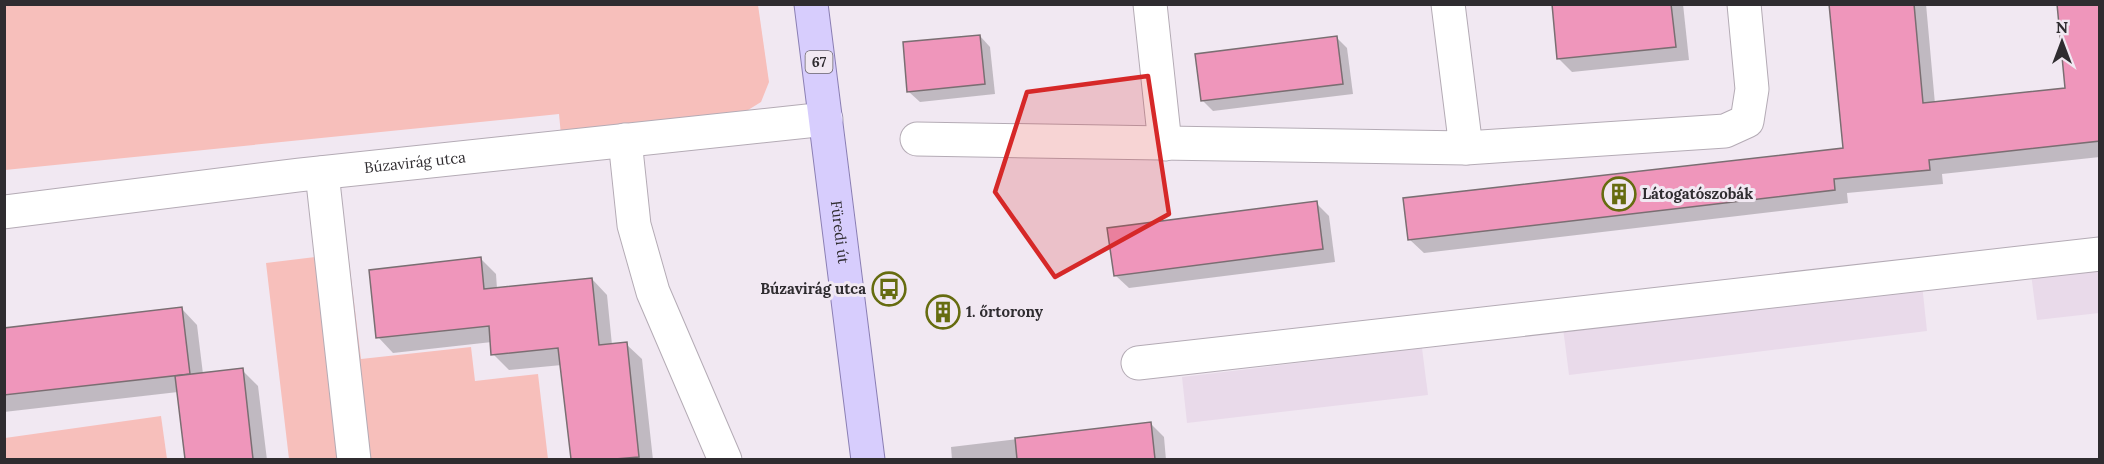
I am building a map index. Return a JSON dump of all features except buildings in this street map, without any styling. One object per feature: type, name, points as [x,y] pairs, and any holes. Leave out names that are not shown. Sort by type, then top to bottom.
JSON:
[{"type":"main road","name":"Füredi út","points":[[811,4],[868,459]]},
{"type":"street","points":[[1150,4],[1165,144]]},
{"type":"street","points":[[1448,4],[1466,148]]},
{"type":"street","points":[[917,139],[1466,148],[1725,131],[1747,121],[1752,89],[1744,4]]},
{"type":"street","name":"Búzavirág utca","points":[[4,212],[322,173],[826,119]]},
{"type":"street","points":[[626,140],[634,225],[653,292],[725,459]]},
{"type":"street","points":[[322,173],[354,459]]},
{"type":"street","points":[[1138,363],[2100,254]]},
{"type":"highlighted area","points":[[1148,76],[1169,214],[1055,277],[995,192],[1027,92]]},
{"type":"shaded area","points":[[5,5],[758,5],[769,82],[761,102],[740,115],[561,135],[559,114],[5,170]]},
{"type":"shaded area","points":[[348,253],[361,359],[471,347],[475,381],[538,374],[548,459],[289,459],[266,263]]},
{"type":"shaded area","points":[[2099,265],[2099,313],[2037,320],[2031,274]]},
{"type":"shaded area","points":[[1922,284],[1927,331],[1569,375],[1563,328]]},
{"type":"shaded area","points":[[1422,348],[1428,395],[1187,423],[1182,377]]},
{"type":"shaded area","points":[[161,416],[167,459],[5,459],[5,438]]},
{"type":"place","name":"Látogatószobák","points":[[1619,194]]},
{"type":"place","name":"Búzavirág utca","points":[[889,289]]},
{"type":"place","name":"1. őrtorony","points":[[943,312]]}]
